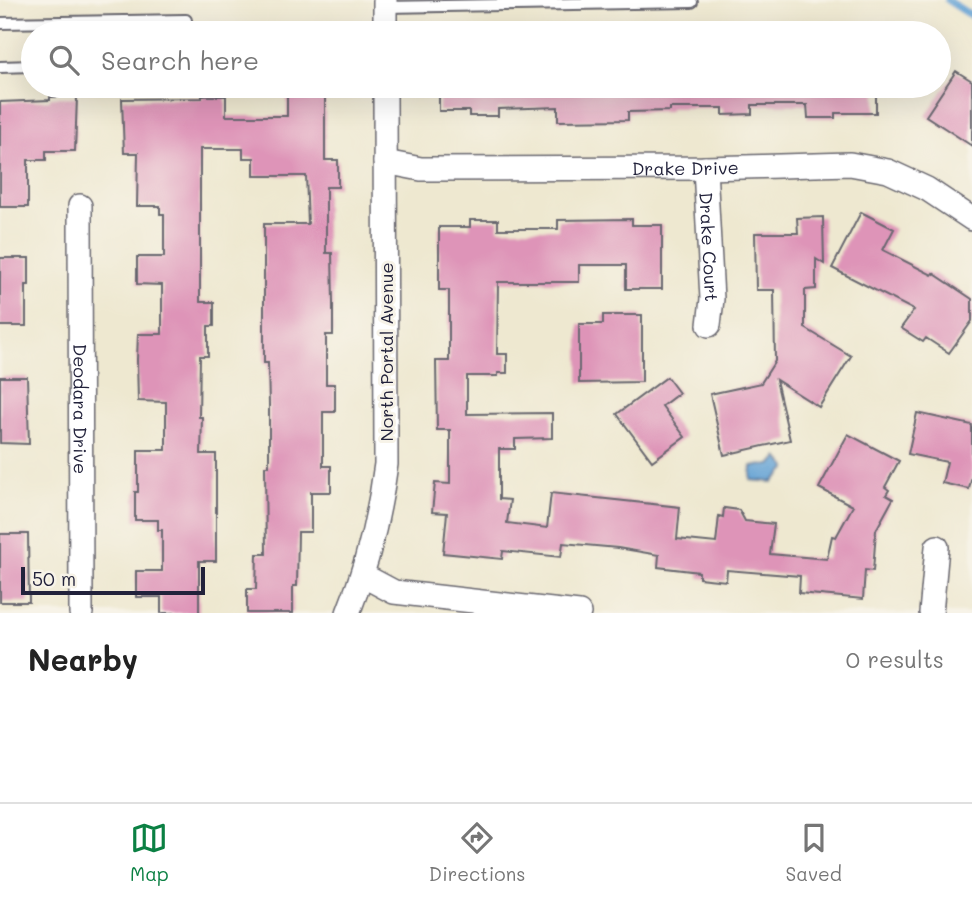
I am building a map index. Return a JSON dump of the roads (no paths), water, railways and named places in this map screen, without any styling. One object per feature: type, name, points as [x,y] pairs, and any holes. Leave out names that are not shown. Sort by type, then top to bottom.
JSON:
[{"type":"street","points":[[385,3],[385,21]]},
{"type":"street","name":"North Portal Avenue","points":[[348,613],[363,576],[380,516],[386,464],[385,98]]},
{"type":"street","name":"Drake Drive","points":[[385,162],[421,169],[705,168],[850,164],[888,172],[927,189],[972,219]]},
{"type":"street","name":"Drake Court","points":[[705,168],[712,299],[709,325]]},
{"type":"street","name":"Deodara Drive","points":[[80,206],[81,613]]},
{"type":"street","points":[[930,613],[937,548]]},
{"type":"street","points":[[363,576],[394,592],[579,613]]},
{"type":"lane","points":[[385,3],[692,2]]},
{"type":"lane","points":[[0,23],[21,24]]},
{"type":"lane","points":[[0,67],[21,66]]},
{"type":"water","points":[[778,457],[787,468],[773,482],[751,480],[752,466],[771,465]]},
{"type":"waterway","points":[[947,0],[972,16]]}]
